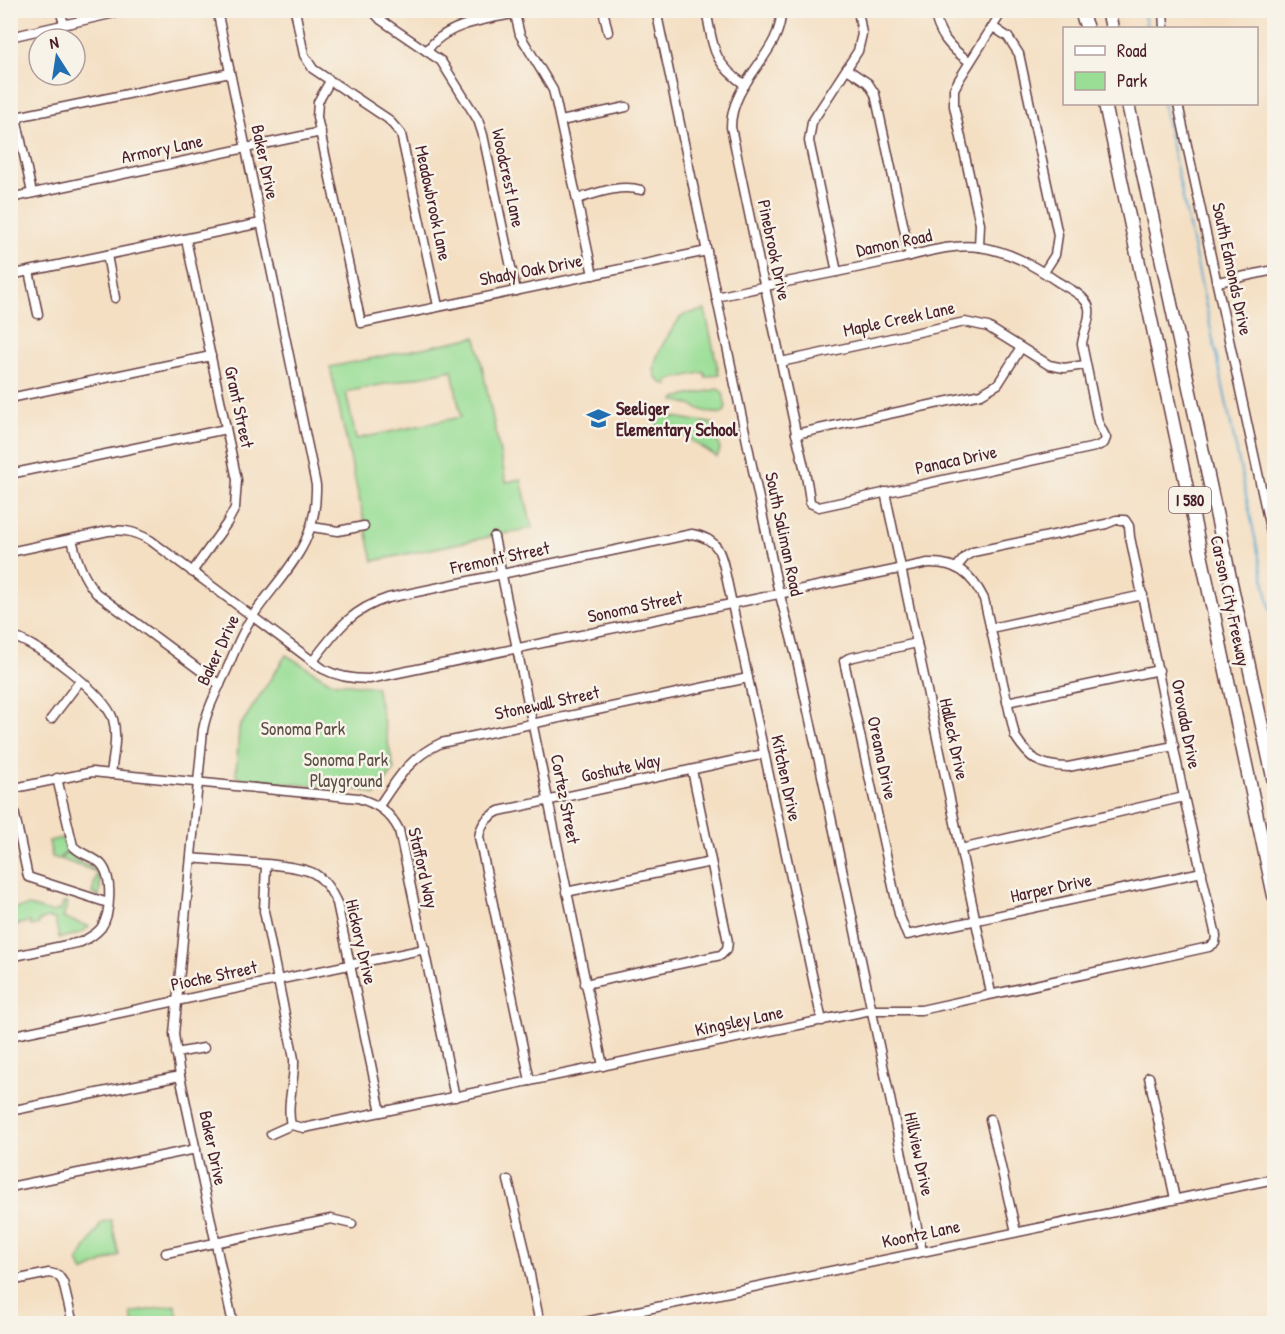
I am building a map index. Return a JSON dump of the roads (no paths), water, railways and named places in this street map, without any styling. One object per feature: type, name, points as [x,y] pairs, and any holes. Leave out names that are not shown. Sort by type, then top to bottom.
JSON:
[{"type":"highway","points":[[1080,10],[1088,27]]},
{"type":"highway","points":[[1085,10],[1088,27]]},
{"type":"highway","points":[[1110,10],[1113,27]]},
{"type":"highway","name":"Carson City Freeway","points":[[1106,105],[1275,896]]},
{"type":"highway","name":"Carson City Freeway","points":[[1128,105],[1275,782]]},
{"type":"street","points":[[60,10],[64,24]]},
{"type":"street","points":[[10,37],[128,10]]},
{"type":"street","name":"Baker Drive","points":[[217,10],[315,485],[316,501],[308,538],[252,617],[220,685],[204,724],[198,782],[174,1034],[180,1076],[233,1323]]},
{"type":"street","name":"Meadowbrook Lane","points":[[295,10],[307,62],[330,81],[388,119],[401,134],[438,306]]},
{"type":"street","name":"Woodcrest Lane","points":[[372,10],[381,20],[445,66],[481,127],[516,291]]},
{"type":"street","points":[[427,51],[432,43],[454,28],[533,10]]},
{"type":"street","points":[[603,10],[608,32]]},
{"type":"street","name":"South Saliman Road","points":[[656,10],[779,594],[799,672],[883,1063]]},
{"type":"street","points":[[706,10],[719,61],[727,72],[745,85]]},
{"type":"street","name":"Pinebrook Drive","points":[[782,10],[782,20],[776,37],[733,108],[731,127],[810,503],[813,505]]},
{"type":"street","points":[[837,272],[809,141],[812,122],[858,51],[862,34],[858,10]]},
{"type":"street","points":[[934,10],[944,40],[954,51],[970,62]]},
{"type":"street","points":[[980,247],[980,224],[954,106],[954,89],[1003,10]]},
{"type":"street","points":[[1163,10],[1164,27]]},
{"type":"street","points":[[515,14],[520,35],[552,90],[561,121],[592,275]]},
{"type":"street","points":[[993,27],[1008,37],[1019,54],[1058,235],[1055,255],[1044,272]]},
{"type":"street","points":[[847,69],[868,83],[875,94],[910,256]]},
{"type":"street","points":[[32,193],[17,122],[21,116],[230,73]]},
{"type":"street","points":[[321,132],[317,107],[330,81]]},
{"type":"street","name":"South Edmonds Drive","points":[[1178,105],[1275,547]]},
{"type":"street","points":[[561,121],[626,107]]},
{"type":"street","name":"Shady Oak Drive","points":[[321,132],[361,323],[707,251]]},
{"type":"street","name":"Armory Lane","points":[[10,198],[321,132]]},
{"type":"street","points":[[577,199],[621,188],[641,190]]},
{"type":"street","points":[[10,275],[261,223]]},
{"type":"street","name":"Grant Street","points":[[186,239],[237,480],[235,508],[192,572]]},
{"type":"street","name":"Damon Road","points":[[716,297],[948,248],[980,247],[1012,254],[1082,298],[1088,308],[1089,314],[1083,336],[1085,365],[1098,422],[1106,438],[1104,443]]},
{"type":"street","points":[[107,255],[115,298]]},
{"type":"street","points":[[1218,282],[1275,270]]},
{"type":"street","points":[[29,272],[38,314]]},
{"type":"street","name":"Maple Creek Lane","points":[[781,362],[965,322],[988,327],[1049,365],[1064,368],[1085,365]]},
{"type":"street","points":[[796,434],[981,394],[998,384],[1021,348]]},
{"type":"street","points":[[10,398],[211,356]]},
{"type":"street","points":[[10,474],[226,429]]},
{"type":"street","name":"Panaca Drive","points":[[813,505],[819,507],[1095,447],[1104,443]]},
{"type":"street","name":"Halleck Drive","points":[[885,492],[991,993]]},
{"type":"street","name":"Orovada Drive","points":[[956,568],[966,556],[973,552],[1116,520],[1125,520],[1129,526],[1184,797],[1216,936],[1215,943]]},
{"type":"street","points":[[312,527],[338,531],[364,526]]},
{"type":"street","name":"Sonoma Street","points":[[10,552],[122,529],[135,532],[323,669],[343,678],[369,679],[901,568],[934,563],[947,564],[956,568]]},
{"type":"street","name":"Fremont Street","points":[[313,662],[336,631],[350,617],[372,603],[388,598],[693,534],[706,537],[715,544]]},
{"type":"street","name":"Cortez Street","points":[[494,537],[603,1066]]},
{"type":"street","points":[[72,539],[78,564],[96,593],[220,685]]},
{"type":"street","name":"Kitchen Drive","points":[[715,544],[721,552],[822,1021]]},
{"type":"street","points":[[956,568],[968,574],[978,585],[984,599],[1015,736],[1024,751],[1039,763],[1053,767],[1077,767],[1174,746]]},
{"type":"street","points":[[992,628],[1143,595]]},
{"type":"street","points":[[10,636],[39,648],[103,701],[112,717],[115,729],[111,774]]},
{"type":"street","name":"Oreana Drive","points":[[907,935],[899,914],[844,661],[917,643]]},
{"type":"street","points":[[1007,702],[1159,670]]},
{"type":"street","name":"Stonewall Street","points":[[379,806],[406,767],[425,750],[441,742],[748,678]]},
{"type":"street","points":[[51,719],[80,681]]},
{"type":"street","name":"Goshute Way","points":[[530,1081],[479,837],[480,830],[487,819],[499,811],[764,754]]},
{"type":"street","points":[[585,984],[724,953],[729,942],[692,770]]},
{"type":"street","points":[[108,903],[28,877],[10,790],[92,772],[358,798],[379,806]]},
{"type":"street","points":[[10,957],[81,942],[92,937],[102,927],[108,903],[109,878],[97,861],[79,852],[71,842],[57,778]]},
{"type":"street","points":[[961,849],[1184,797]]},
{"type":"street","name":"Stafford Way","points":[[379,806],[386,811],[399,830],[455,1097]]},
{"type":"street","name":"Hickory Drive","points":[[191,858],[297,868],[316,875],[328,886],[337,903],[381,1112]]},
{"type":"street","points":[[566,892],[711,862]]},
{"type":"street","points":[[266,865],[264,910],[294,1059],[295,1074],[290,1101],[291,1125]]},
{"type":"street","name":"Harper Drive","points":[[907,935],[1202,872]]},
{"type":"street","name":"Kingsley Lane","points":[[271,1134],[291,1125],[304,1128],[871,1010],[921,1010],[1209,947],[1215,943]]},
{"type":"street","name":"Pioche Street","points":[[10,1036],[424,949]]},
{"type":"street","points":[[176,1053],[204,1048]]},
{"type":"street","name":"Hillview Drive","points":[[883,1063],[922,1251]]},
{"type":"street","points":[[10,1111],[180,1076]]},
{"type":"street","points":[[1149,1077],[1175,1199]]},
{"type":"street","points":[[990,1119],[1016,1232]]},
{"type":"street","points":[[10,1186],[196,1149]]},
{"type":"street","name":"Koontz Lane","points":[[575,1323],[1275,1179]]},
{"type":"street","points":[[508,1180],[540,1323]]},
{"type":"street","points":[[166,1253],[332,1219],[352,1224]]},
{"type":"street","points":[[10,1281],[49,1273],[58,1275],[63,1282],[73,1323]]},
{"type":"waterway","points":[[1143,10],[1147,27]]},
{"type":"waterway","points":[[1163,105],[1271,613]]},
{"type":"waterway","points":[[1273,620],[1274,628]]},
{"type":"place","name":"Seeliger Elementary School","points":[[598,419]]},
{"type":"park label","name":"Sonoma Park","points":[[303,729]]},
{"type":"park label","name":"Sonoma Park Playground","points":[[346,770]]}]
